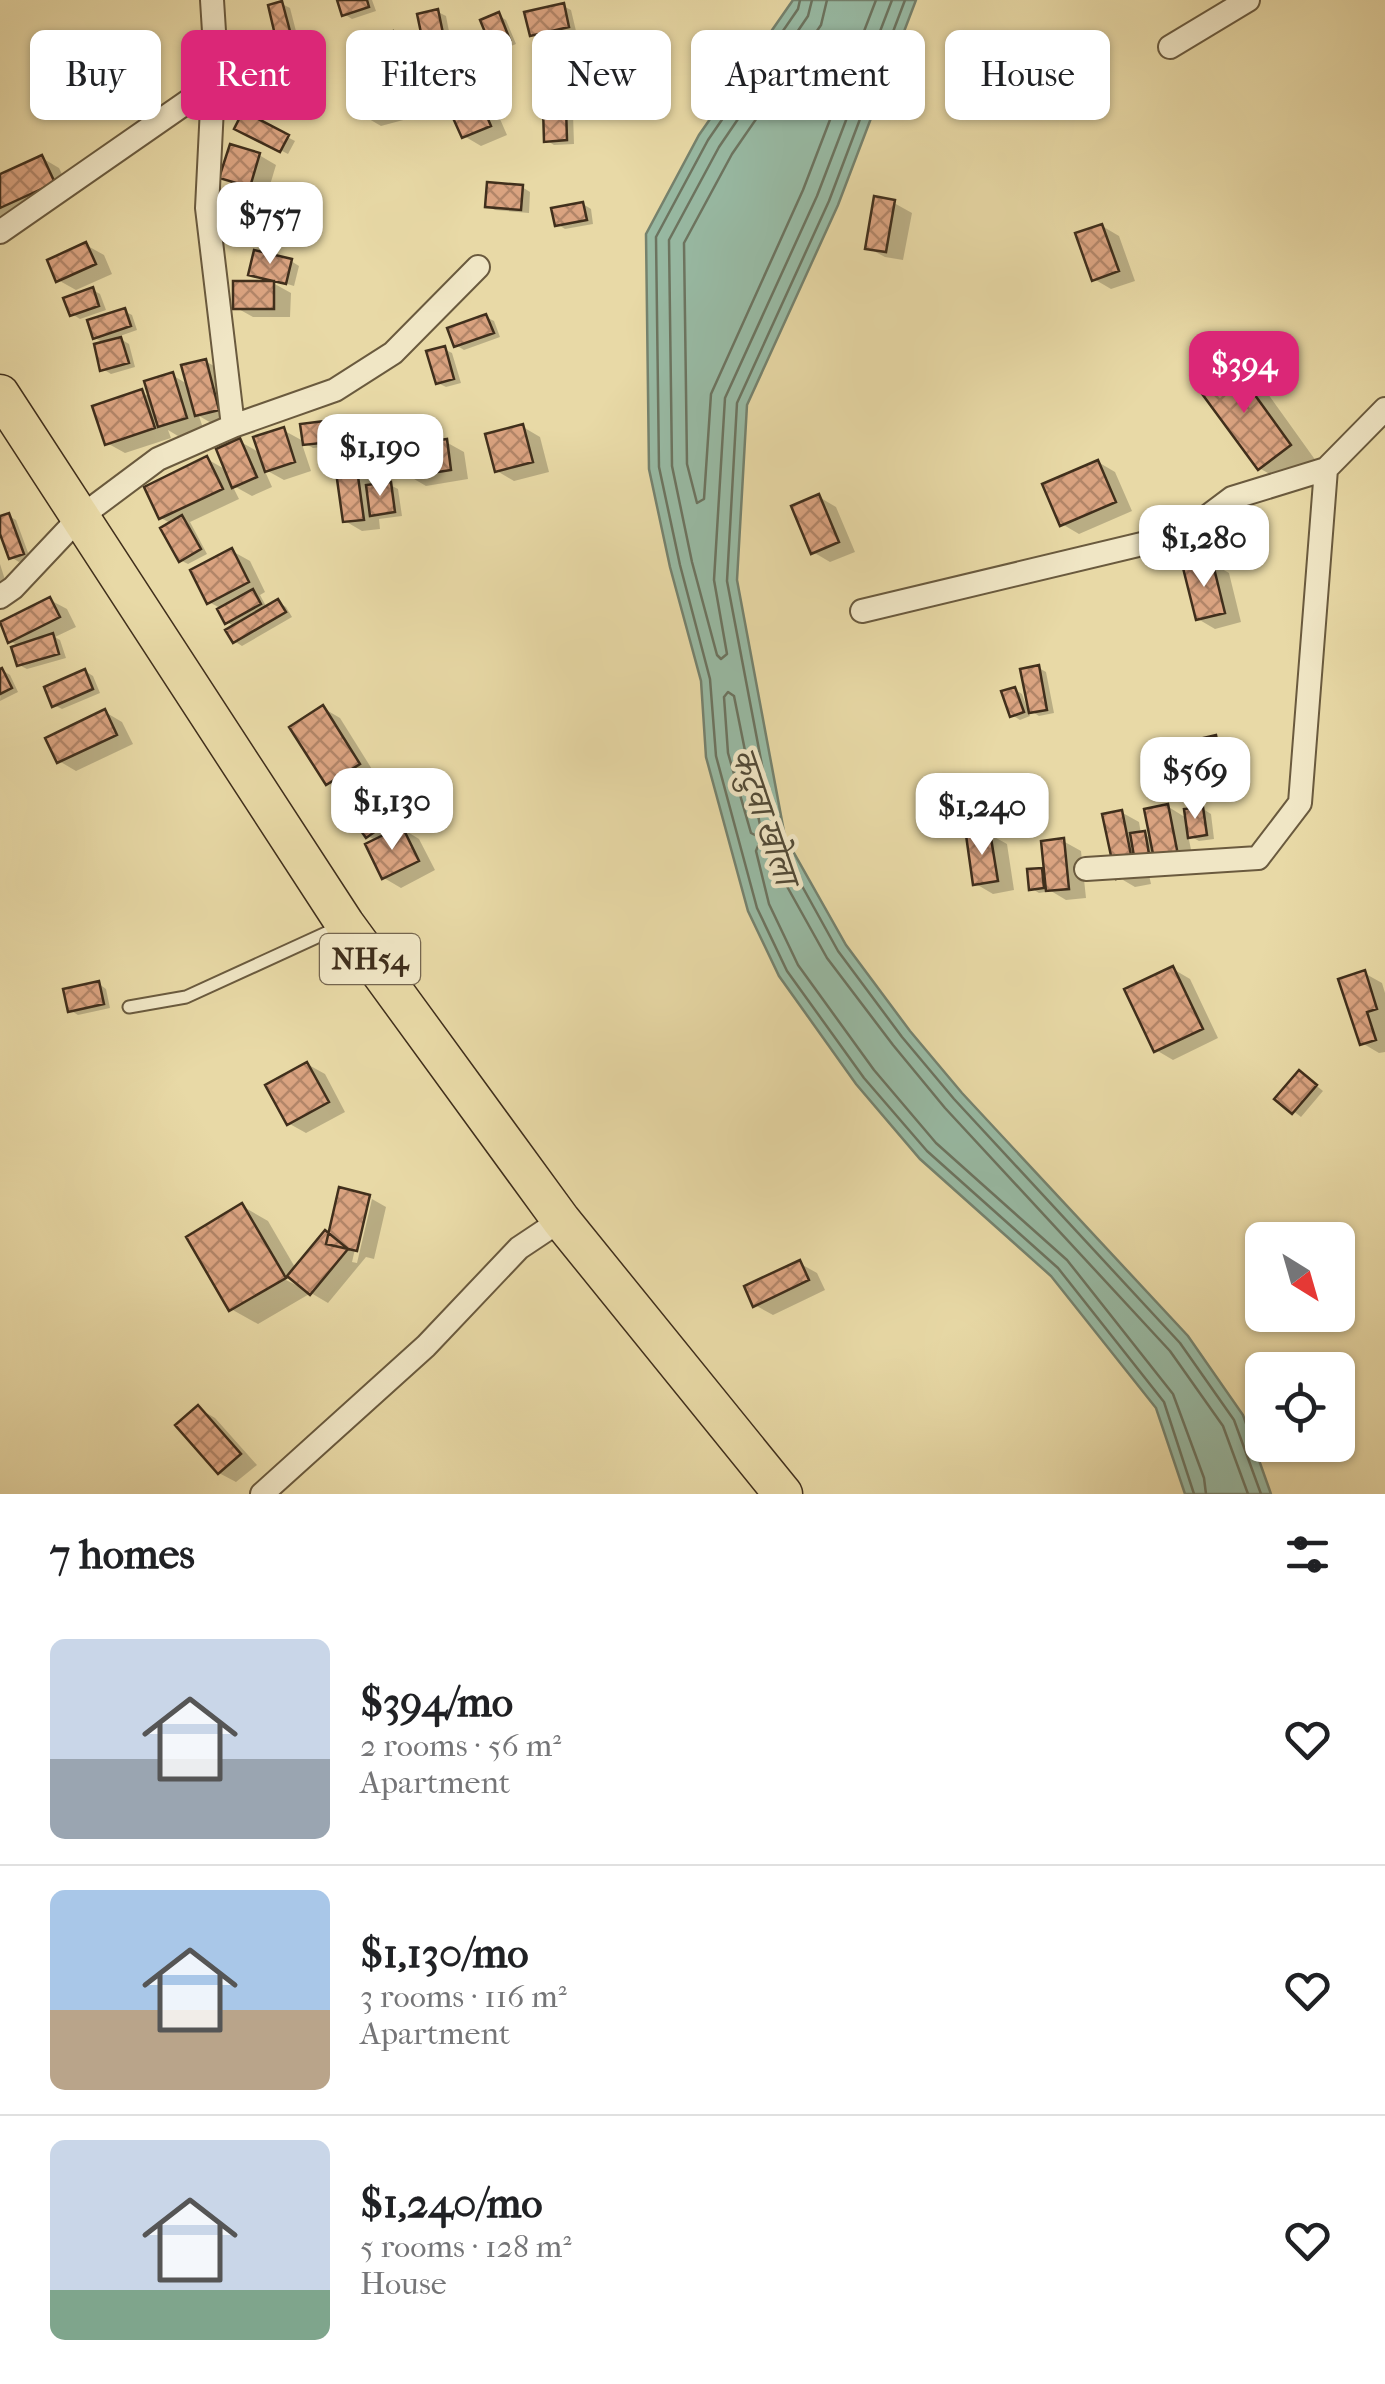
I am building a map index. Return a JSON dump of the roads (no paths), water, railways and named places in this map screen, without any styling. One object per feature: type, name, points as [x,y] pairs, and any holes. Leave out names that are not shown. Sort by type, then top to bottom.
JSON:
[{"type":"main road","name":"NH54","points":[[0,394],[345,924],[561,1220],[783,1494]]},
{"type":"street","points":[[212,0],[215,30]]},
{"type":"street","points":[[1170,47],[1248,0]]},
{"type":"street","points":[[0,232],[181,106]]},
{"type":"street","points":[[211,120],[206,208],[232,426]]},
{"type":"street","points":[[0,597],[79,518],[158,459],[232,426],[335,390],[392,353],[478,267]]},
{"type":"street","points":[[862,611],[1184,534],[1232,498],[1326,468],[1385,409]]},
{"type":"street","points":[[1086,870],[1258,858],[1300,803],[1326,468]]},
{"type":"street","points":[[262,1494],[426,1346],[518,1248],[561,1220]]},
{"type":"lane","points":[[129,1007],[186,997],[345,924]]},
{"type":"water","points":[[793,0],[916,0],[905,30],[772,30]]},
{"type":"water","name":"कटुवा खोला","points":[[709,120],[870,120],[838,205],[747,405],[737,580],[785,837],[846,945],[910,1031],[962,1093],[1188,1336],[1243,1415],[1245,1462],[1260,1462],[1271,1494],[1185,1494],[1156,1408],[1051,1276],[920,1159],[856,1084],[779,976],[748,911],[706,757],[701,681],[649,469],[646,234]]}]
